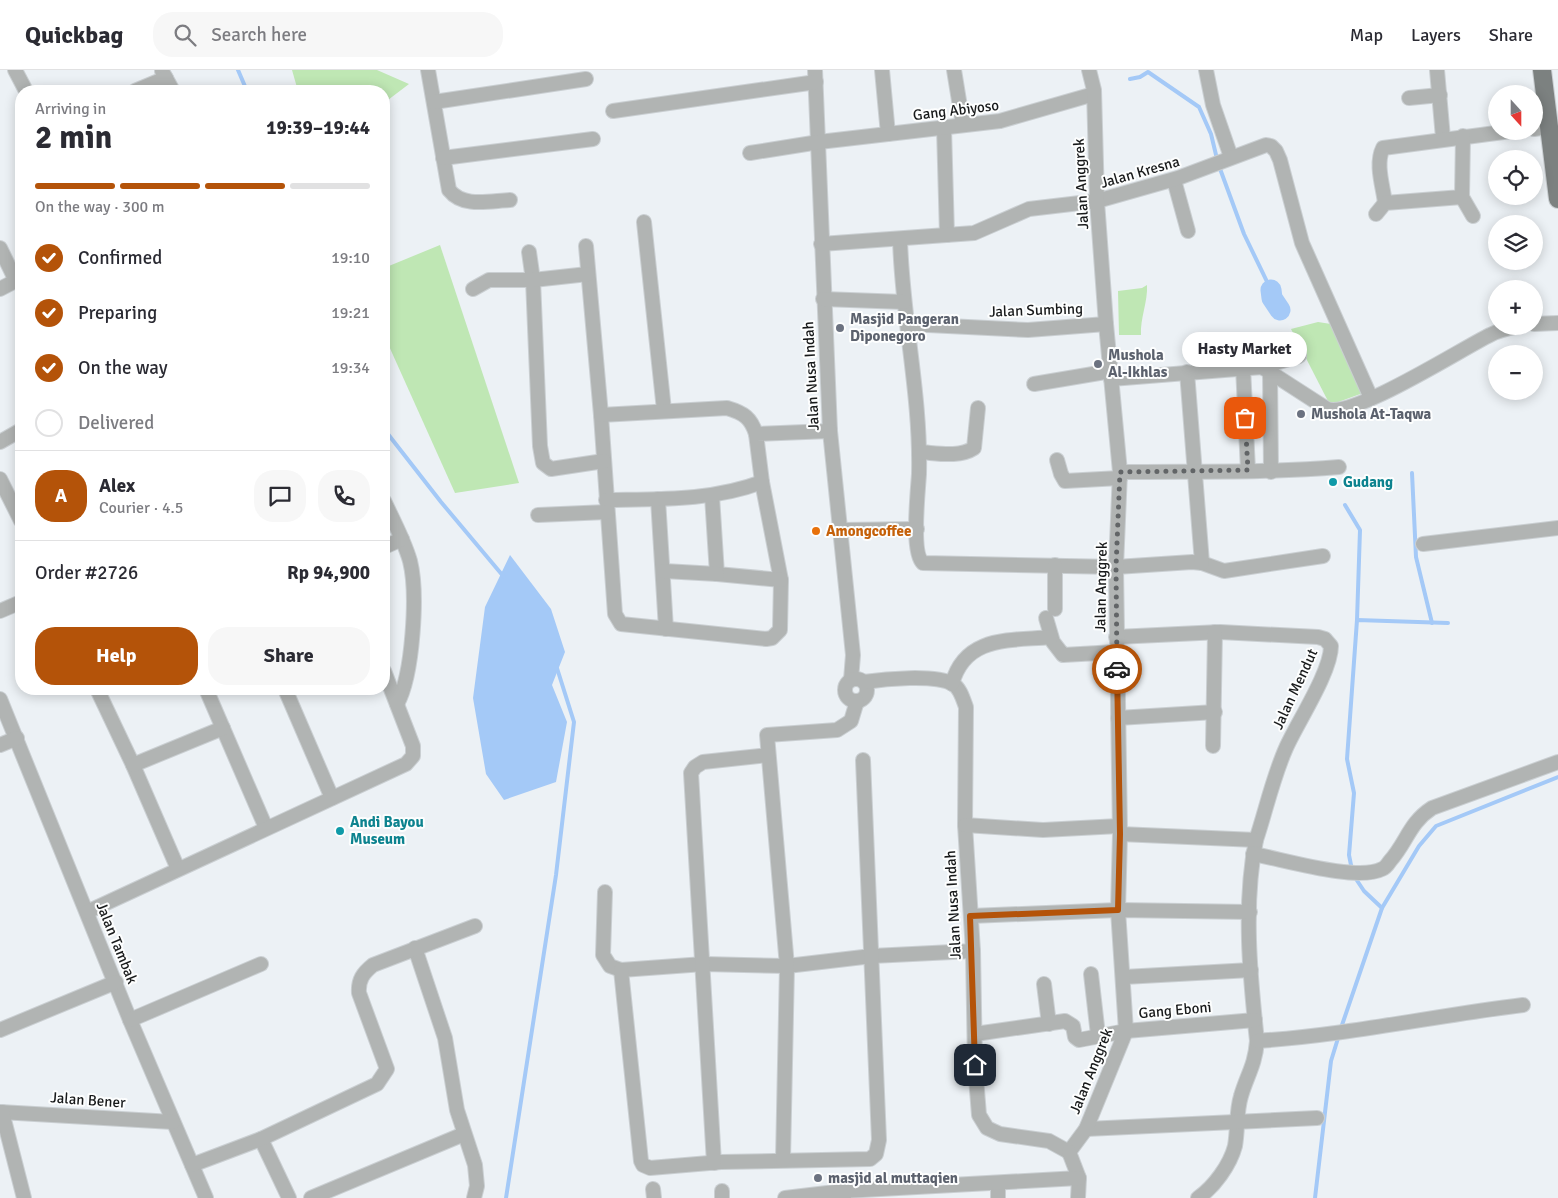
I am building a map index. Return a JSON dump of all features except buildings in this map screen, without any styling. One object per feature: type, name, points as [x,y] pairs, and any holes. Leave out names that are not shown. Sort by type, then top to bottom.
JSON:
[{"type":"main road","points":[[1542,70],[1542,85]]},
{"type":"main road","points":[[1543,136],[1558,199]]},
{"type":"street","points":[[15,70],[23,85]]},
{"type":"street","points":[[428,70],[449,190],[455,198],[464,202],[510,200]]},
{"type":"street","points":[[882,70],[888,134]]},
{"type":"street","points":[[954,70],[963,125]]},
{"type":"street","points":[[1206,70],[1221,162]]},
{"type":"street","points":[[1437,70],[1443,138]]},
{"type":"street","points":[[145,85],[164,74]]},
{"type":"street","points":[[613,111],[816,76]]},
{"type":"street","name":"Jalan Nusa Indah","points":[[768,755],[767,735],[837,730],[852,721],[857,701],[866,694],[866,686],[858,681],[853,655],[842,530],[830,431],[823,299],[816,76]]},
{"type":"street","points":[[434,102],[586,79]]},
{"type":"street","name":"Gang Abiyoso","points":[[750,152],[1018,117],[1092,84]]},
{"type":"street","name":"Jalan Anggrek","points":[[1069,1152],[1086,1129],[1126,1031],[1124,977],[1118,910],[1120,830],[1116,567],[1120,475],[1097,201],[1092,84]]},
{"type":"street","points":[[1409,98],[1440,95]]},
{"type":"street","points":[[944,128],[947,235]]},
{"type":"street","points":[[1385,203],[1380,166],[1380,156],[1384,148],[1443,138],[1488,133]]},
{"type":"street","points":[[1463,136],[1462,197],[1473,216]]},
{"type":"street","points":[[443,158],[593,139]]},
{"type":"street","name":"Jalan Kresna","points":[[821,244],[947,235],[984,230],[1029,209],[1097,201],[1174,180],[1266,145],[1271,146],[1276,151],[1280,160],[1302,242],[1372,398]]},
{"type":"street","points":[[1174,180],[1188,231]]},
{"type":"street","points":[[1376,214],[1385,203],[1462,197]]},
{"type":"street","points":[[644,222],[664,410]]},
{"type":"street","points":[[900,239],[904,302],[920,432],[917,529],[918,555],[923,563],[1116,567],[1202,563],[1224,572],[1322,556]]},
{"type":"street","points":[[586,246],[601,415],[615,614],[618,621],[629,626],[772,638],[780,630],[781,624],[781,580],[762,482],[756,434],[752,421],[742,413],[727,408],[601,415]]},
{"type":"street","points":[[0,248],[15,274]]},
{"type":"street","points":[[529,252],[533,280],[540,446],[543,463],[551,469],[604,461]]},
{"type":"street","points":[[473,289],[489,280],[533,280],[588,274]]},
{"type":"street","points":[[0,289],[15,281]]},
{"type":"street","points":[[823,299],[904,302]]},
{"type":"street","points":[[1543,324],[1558,323]]},
{"type":"street","name":"Jalan Sumbing","points":[[908,324],[1028,330],[1106,324]]},
{"type":"street","points":[[1034,384],[1111,375],[1186,372],[1243,367],[1266,369],[1335,410],[1372,398],[1490,335]]},
{"type":"street","points":[[1266,369],[1300,356]]},
{"type":"street","points":[[1243,367],[1248,470]]},
{"type":"street","points":[[1266,369],[1271,472]]},
{"type":"street","points":[[1186,372],[1202,563]]},
{"type":"street","points":[[919,452],[954,454],[968,452],[974,448],[978,408]]},
{"type":"street","points":[[756,434],[830,431]]},
{"type":"street","points":[[0,442],[15,433]]},
{"type":"street","points":[[1057,460],[1065,481],[1120,475],[1195,471],[1248,470],[1271,472],[1339,466]]},
{"type":"street","points":[[0,479],[15,505]]},
{"type":"street","points":[[538,515],[658,499],[712,496],[762,482]]},
{"type":"street","points":[[712,496],[718,574]]},
{"type":"street","points":[[658,499],[664,571],[666,629]]},
{"type":"street","points":[[390,514],[410,561],[413,584],[410,667],[397,704]]},
{"type":"street","points":[[1423,544],[1558,528]]},
{"type":"street","points":[[842,530],[917,529]]},
{"type":"street","points":[[390,544],[402,539]]},
{"type":"street","points":[[1055,565],[1050,637],[1056,648],[1063,655],[1116,652]]},
{"type":"street","points":[[664,571],[781,580]]},
{"type":"street","points":[[0,611],[15,605]]},
{"type":"street","points":[[1213,746],[1215,632]]},
{"type":"street","name":"Jalan Mendut","points":[[1116,637],[1255,632],[1318,637],[1325,639],[1331,646],[1322,674],[1285,748],[1256,840]]},
{"type":"street","points":[[858,681],[900,678],[944,681],[952,684],[954,676],[966,658],[983,645],[1050,637]]},
{"type":"street","name":"Jalan Nusa Indah","points":[[952,684],[959,690],[966,707],[965,825],[973,951],[979,1115],[987,1128],[1017,1138],[1048,1141],[1069,1152]]},
{"type":"street","points":[[87,912],[266,828],[401,769],[411,760],[413,746],[390,686]]},
{"type":"street","points":[[100,695],[133,764],[178,869]]},
{"type":"street","points":[[209,695],[266,828]]},
{"type":"street","points":[[288,695],[332,798]]},
{"type":"street","name":"Jalan Tambak","points":[[0,700],[130,1020],[206,1198]]},
{"type":"street","points":[[1118,718],[1215,712]]},
{"type":"street","points":[[133,764],[223,728]]},
{"type":"street","points":[[0,745],[17,738]]},
{"type":"street","points":[[714,1163],[704,964],[691,773],[695,767],[703,762],[768,755],[787,966],[783,1160]]},
{"type":"street","points":[[621,970],[641,1161],[645,1167],[783,1160],[870,1159],[878,1149],[863,760]]},
{"type":"street","points":[[1253,854],[1325,870],[1369,873],[1383,869],[1392,859],[1419,816],[1432,808],[1558,762]]},
{"type":"street","points":[[965,825],[1043,830],[1120,830],[1256,840],[1253,854],[1250,912],[1251,970],[1257,1041],[1252,1070],[1241,1095],[1235,1147],[1220,1176],[1198,1198]]},
{"type":"street","points":[[605,892],[603,955],[610,966],[621,970],[704,964],[787,966],[872,956],[973,951]]},
{"type":"street","points":[[970,916],[1118,910],[1250,912]]},
{"type":"street","points":[[192,1165],[261,1138],[377,1084],[387,1070],[362,1004],[359,984],[362,976],[373,965],[475,926]]},
{"type":"street","points":[[415,948],[444,1038],[464,1134],[475,1165],[477,1186],[474,1198]]},
{"type":"street","points":[[130,1020],[261,964]]},
{"type":"street","points":[[1124,977],[1251,970]]},
{"type":"street","points":[[1092,974],[1098,1035]]},
{"type":"street","points":[[0,1030],[116,982]]},
{"type":"street","points":[[1044,984],[1049,1024]]},
{"type":"street","points":[[1257,1041],[1330,1035],[1523,1004]]},
{"type":"street","name":"Gang Eboni","points":[[975,1034],[1069,1022],[1074,1026],[1075,1037],[1079,1040],[1126,1031],[1255,1020]]},
{"type":"street","points":[[1,1112],[24,1198]]},
{"type":"street","name":"Jalan Bener","points":[[1,1112],[173,1122]]},
{"type":"street","points":[[1086,1129],[1317,1118]]},
{"type":"street","points":[[311,1198],[464,1134]]},
{"type":"street","points":[[261,1138],[289,1198]]},
{"type":"street","points":[[1069,1152],[1078,1178],[1078,1198]]},
{"type":"street","points":[[785,1198],[1078,1178]]},
{"type":"street","points":[[998,1183],[998,1198]]},
{"type":"green space","points":[[292,70],[377,70],[409,84],[390,98],[390,85],[296,85]]},
{"type":"green space","points":[[440,245],[519,483],[455,493],[390,348],[390,266]]},
{"type":"green space","points":[[1147,285],[1141,335],[1119,335],[1118,291],[1142,288]]},
{"type":"green space","points":[[1318,322],[1331,324],[1363,393],[1330,405],[1291,329]]},
{"type":"water","points":[[510,555],[551,609],[565,652],[552,685],[567,722],[556,782],[504,800],[486,774],[473,698],[485,607]]},
{"type":"waterway","points":[[238,70],[244,85]]},
{"type":"waterway","points":[[1130,79],[1140,77],[1148,72],[1199,107],[1211,134],[1217,159]]},
{"type":"waterway","points":[[1219,166],[1244,234],[1271,290]]},
{"type":"waterway","points":[[1271,290],[1272,298],[1280,310]]},
{"type":"waterway","points":[[390,437],[441,502],[504,577]]},
{"type":"waterway","points":[[1412,473],[1416,557],[1432,623]]},
{"type":"waterway","points":[[1345,505],[1360,530],[1357,620]]},
{"type":"waterway","points":[[1352,870],[1349,855],[1354,793],[1347,759],[1357,620],[1448,623]]},
{"type":"waterway","points":[[506,1198],[556,875],[574,722],[556,665]]},
{"type":"waterway","points":[[1341,1028],[1382,908],[1419,846],[1436,826],[1558,777]]},
{"type":"waterway","points":[[1354,876],[1364,891],[1382,908]]},
{"type":"waterway","points":[[1315,1198],[1331,1061],[1339,1035]]},
{"type":"way so far","points":[[1117,669],[1116,567],[1120,472],[1248,470],[1245,418]]},
{"type":"place","name":"Masjid Pangeran Diponegoro","points":[[840,328]]},
{"type":"place","name":"Mushola Al-Ikhlas","points":[[1098,364]]},
{"type":"place","name":"Mushola At-Taqwa","points":[[1301,414]]},
{"type":"place","name":"Hasty Market","points":[[1245,418]]},
{"type":"place","name":"Gudang","points":[[1333,482]]},
{"type":"place","name":"Amongcoffee","points":[[816,531]]},
{"type":"place","name":"Andi Bayou Museum","points":[[340,831]]},
{"type":"place","name":"masjid al muttaqien","points":[[818,1178]]},
{"type":"route","points":[[975,1065],[973,951],[970,916],[1118,910],[1120,834],[1117,669]]}]
